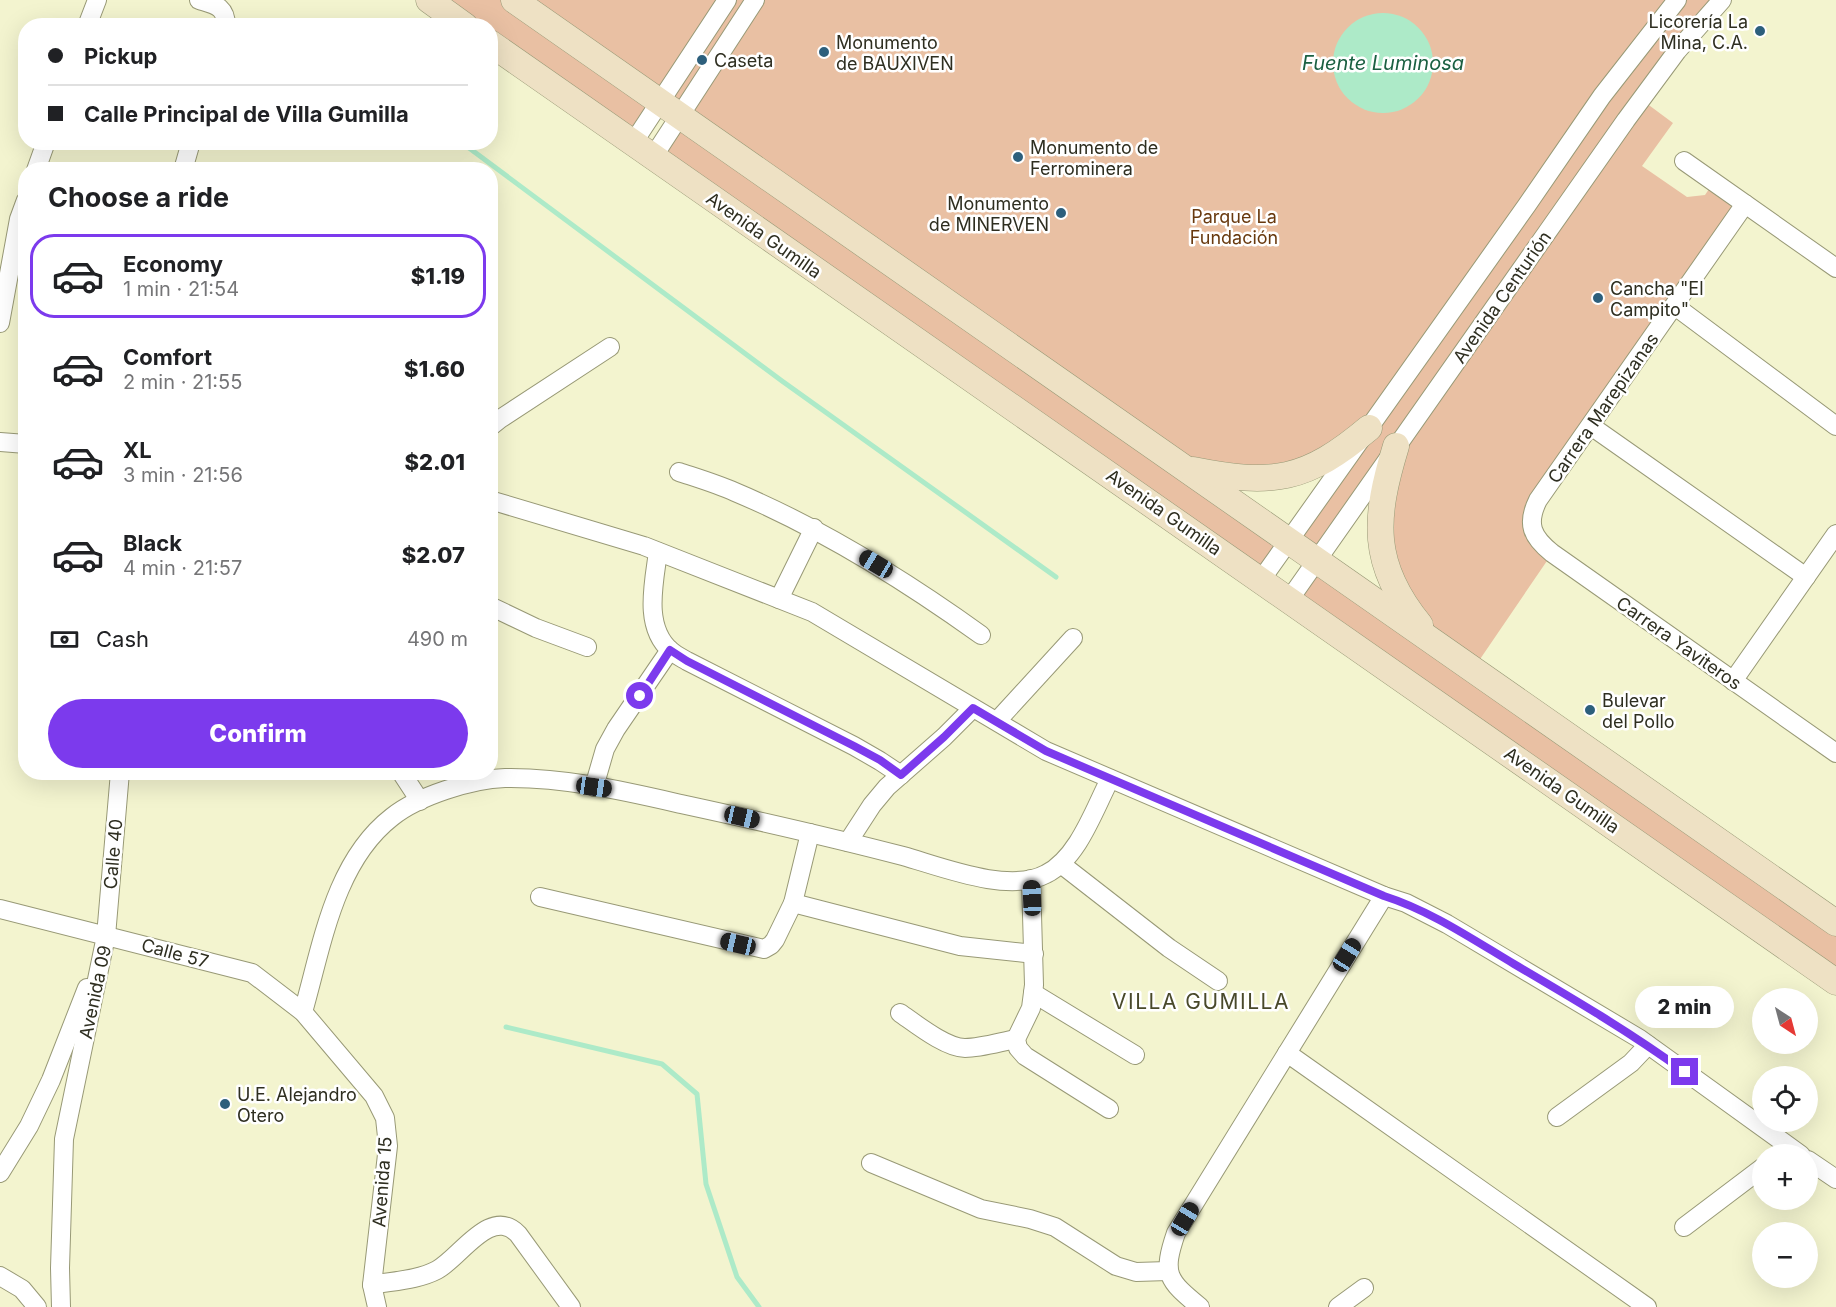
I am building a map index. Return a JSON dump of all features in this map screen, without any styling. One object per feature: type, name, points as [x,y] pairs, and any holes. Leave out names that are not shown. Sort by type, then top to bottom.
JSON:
[{"type":"main road","points":[[429,0],[454,18]]},
{"type":"main road","points":[[514,0],[1836,923]]},
{"type":"main road","name":"Avenida Gumilla","points":[[498,49],[1836,982]]},
{"type":"main road","points":[[1185,468],[1251,479],[1282,477],[1311,468],[1369,428]]},
{"type":"main road","points":[[1396,446],[1383,492],[1379,530],[1380,544],[1395,589],[1415,620],[1433,642]]},
{"type":"street","points":[[90,18],[97,0]]},
{"type":"street","points":[[199,0],[219,6],[226,18]]},
{"type":"street","points":[[670,109],[727,0]]},
{"type":"street","points":[[643,150],[670,109],[755,0]]},
{"type":"street","name":"Avenida Centurión","points":[[1261,580],[1602,96],[1677,0]]},
{"type":"street","name":"Avenida Centurión","points":[[1289,600],[1654,82],[1677,51],[1722,0]]},
{"type":"street","points":[[1684,161],[1836,268]]},
{"type":"street","name":"Carrera Marepizanas","points":[[1531,525],[1532,512],[1538,500],[1745,204]]},
{"type":"street","points":[[0,323],[18,224]]},
{"type":"street","points":[[1675,306],[1836,426]]},
{"type":"street","points":[[498,421],[610,347]]},
{"type":"street","points":[[1590,426],[1806,577]]},
{"type":"street","points":[[0,442],[18,443]]},
{"type":"street","points":[[678,472],[733,491],[814,528],[896,576],[981,635]]},
{"type":"street","points":[[498,502],[658,552],[812,612],[1046,751],[1384,896],[1406,903],[1448,924],[1648,1045],[1778,1144]]},
{"type":"street","name":"Carrera Yaviteros","points":[[1531,525],[1542,545],[1552,553],[1836,753]]},
{"type":"street","points":[[779,599],[814,528]]},
{"type":"street","points":[[1733,681],[1836,534]]},
{"type":"street","points":[[658,552],[652,607],[657,627],[670,650],[687,661],[863,751],[901,775]]},
{"type":"street","points":[[498,610],[527,624],[587,647]]},
{"type":"street","points":[[997,721],[1073,638]]},
{"type":"street","points":[[594,787],[605,749],[616,729],[670,650]]},
{"type":"street","points":[[848,842],[887,787],[973,708]]},
{"type":"street","points":[[498,779],[555,781],[685,804],[848,842],[982,877],[1018,882],[1047,874],[1061,864],[1076,845],[1110,779]]},
{"type":"street","name":"Calle 40","points":[[106,936],[119,780]]},
{"type":"street","points":[[406,780],[420,801]]},
{"type":"street","points":[[303,1012],[333,907],[350,866],[369,841],[392,816],[420,801],[461,784],[490,780]]},
{"type":"street","points":[[540,897],[760,950],[771,945],[793,903],[810,833]]},
{"type":"street","points":[[1061,864],[1161,942],[1218,981]]},
{"type":"street","points":[[1031,879],[1033,993],[1030,1008],[1016,1039],[1018,1048],[1025,1056],[1109,1109]]},
{"type":"street","points":[[1200,1307],[1180,1290],[1168,1271],[1168,1260],[1176,1233],[1384,896]]},
{"type":"street","points":[[793,903],[960,946],[1034,954]]},
{"type":"street","name":"Calle 57","points":[[0,909],[252,974],[303,1012]]},
{"type":"street","name":"Avenida 09","points":[[0,1173],[29,1126],[51,1080],[106,936]]},
{"type":"street","name":"Avenida 09","points":[[61,1307],[64,1139],[106,936]]},
{"type":"street","points":[[1033,993],[1135,1056]]},
{"type":"street","name":"Avenida 15","points":[[303,1012],[374,1096],[385,1118],[388,1146],[372,1286],[377,1307]]},
{"type":"street","points":[[900,1013],[959,1047],[968,1048],[1016,1039]]},
{"type":"street","points":[[1557,1117],[1631,1063],[1648,1045]]},
{"type":"street","points":[[1287,1053],[1647,1307]]},
{"type":"street","points":[[871,1163],[981,1209],[1030,1219],[1055,1227],[1116,1266],[1136,1272],[1168,1271]]},
{"type":"street","points":[[1818,1167],[1836,1179]]},
{"type":"street","points":[[1684,1227],[1752,1176]]},
{"type":"street","points":[[372,1286],[426,1275],[448,1262],[484,1230],[501,1225],[507,1226],[518,1234],[571,1307]]},
{"type":"street","points":[[0,1276],[22,1289],[37,1307]]},
{"type":"street","points":[[1338,1307],[1364,1288]]},
{"type":"green space","points":[[433,0],[509,0],[658,103],[633,141],[498,45],[498,18],[459,18]]},
{"type":"green space","name":"Parque La Fundación","points":[[514,0],[1722,0],[1316,561],[1289,541],[1367,431],[1311,468],[1185,468]]},
{"type":"green space","points":[[1642,100],[1673,123],[1642,166],[1687,197],[1705,195],[1713,183],[1743,205],[1530,511],[1551,555],[1474,668],[1434,641],[1396,588],[1389,474]]},
{"type":"green space","points":[[680,118],[1286,542],[1261,577],[655,156]]},
{"type":"green space","points":[[1317,564],[1836,925],[1836,979],[1292,599]]},
{"type":"water","name":"Fuente Luminosa","points":[[1383,13],[1402,17],[1418,28],[1429,44],[1433,63],[1429,82],[1418,98],[1402,109],[1383,113],[1364,109],[1348,98],[1337,82],[1333,63],[1337,44],[1348,28],[1364,17]]},
{"type":"waterway","points":[[472,150],[488,162]]},
{"type":"waterway","points":[[498,170],[782,381],[1056,577]]},
{"type":"waterway","points":[[506,1027],[662,1064],[697,1094],[706,1184],[737,1277],[759,1307]]},
{"type":"place","name":"Licorería La Mina, C.A.","points":[[1760,31]]},
{"type":"place","name":"Monumento de BAUXIVEN","points":[[824,52]]},
{"type":"place","name":"Caseta","points":[[702,60]]},
{"type":"place","name":"Monumento de Ferrominera","points":[[1018,157]]},
{"type":"place","name":"Monumento de MINERVEN","points":[[1061,213]]},
{"type":"place","name":"Cancha \"El Campito\"","points":[[1598,298]]},
{"type":"place","name":"Bulevar del Pollo","points":[[1590,710]]},
{"type":"place","name":"U.E. Alejandro Otero","points":[[225,1104]]},
{"type":"district","name":"VILLA GUMILLA","points":[[1201,1001]]},
{"type":"route","points":[[640,696],[670,650],[687,661],[880,760],[901,775],[973,708],[1046,751],[1384,896],[1406,903],[1448,924],[1608,1019],[1685,1072]]}]
